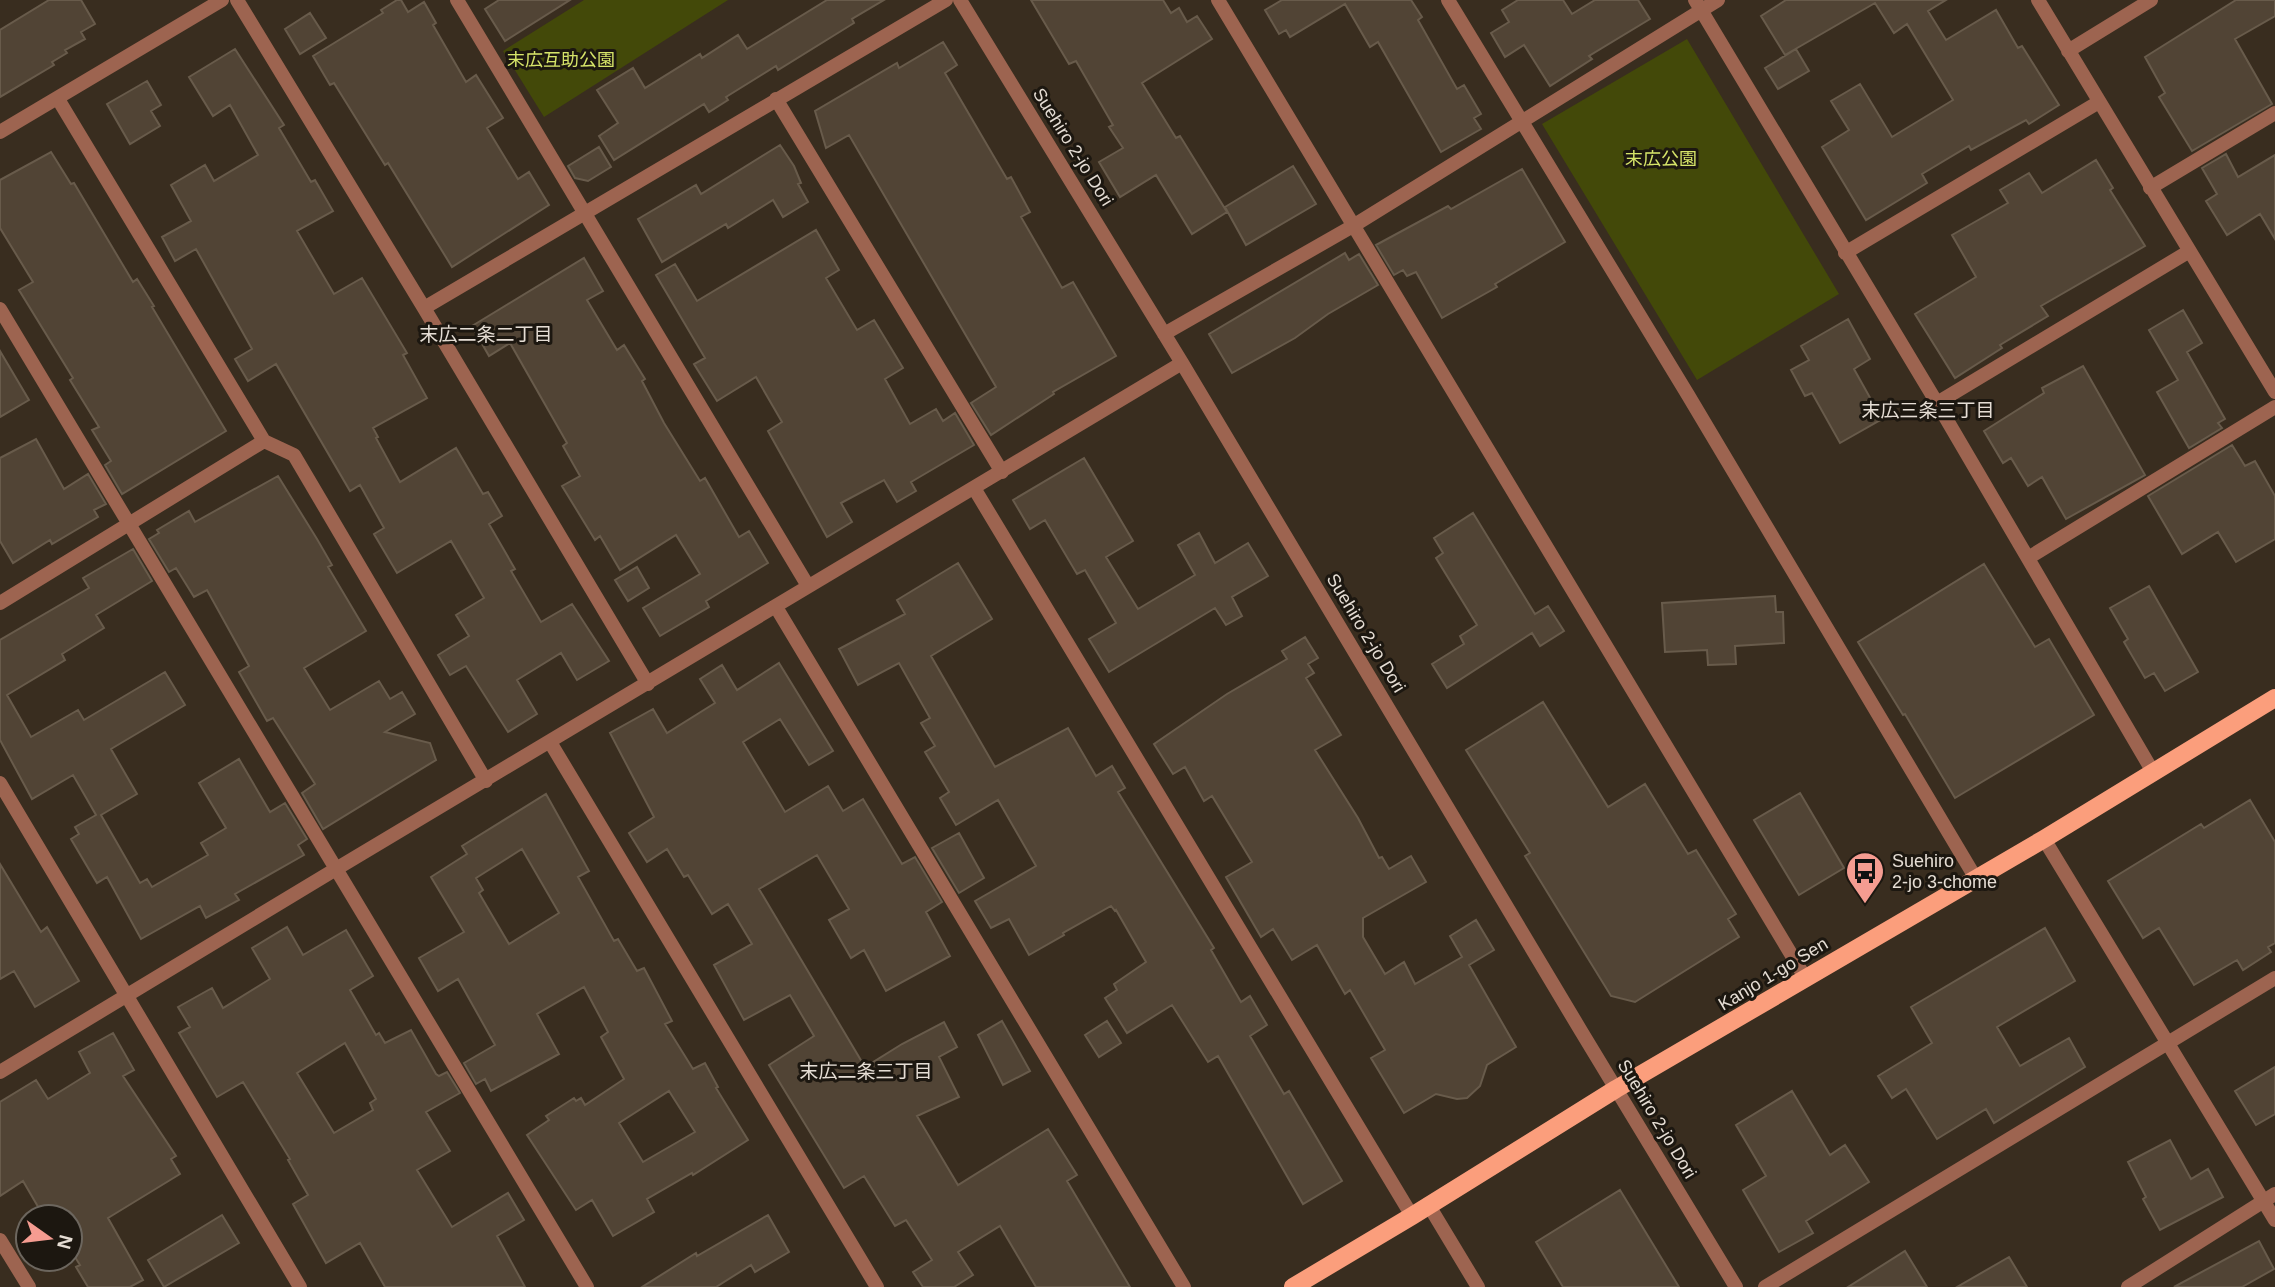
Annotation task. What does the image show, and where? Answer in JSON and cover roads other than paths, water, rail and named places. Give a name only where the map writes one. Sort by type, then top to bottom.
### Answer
[{"type":"main road","name":"Kanjo 1-go Sen","points":[[1293,1287],[1615,1089],[2044,839],[2275,698]]},
{"type":"street","points":[[0,132],[222,0]]},
{"type":"street","points":[[237,0],[648,684]]},
{"type":"street","points":[[457,0],[808,586]]},
{"type":"street","points":[[424,308],[946,0]]},
{"type":"street","name":"Suehiro 2-jo Dori","points":[[960,0],[1182,363],[1736,1287]]},
{"type":"street","points":[[1218,0],[1806,979]]},
{"type":"street","points":[[1448,0],[1975,877]]},
{"type":"street","points":[[1164,334],[1353,226],[1698,5],[1718,0]]},
{"type":"street","points":[[2038,0],[2275,392]]},
{"type":"street","points":[[2068,51],[2151,0]]},
{"type":"street","points":[[1698,5],[1937,403],[2153,772]]},
{"type":"street","points":[[58,99],[264,441],[294,455],[486,781]]},
{"type":"street","points":[[776,99],[1002,472]]},
{"type":"street","points":[[1845,253],[2099,103]]},
{"type":"street","points":[[2150,188],[2275,113]]},
{"type":"street","points":[[1937,403],[2188,252]]},
{"type":"street","points":[[0,309],[587,1287]]},
{"type":"street","points":[[0,1072],[1182,363]]},
{"type":"street","points":[[2028,558],[2275,407]]},
{"type":"street","points":[[0,603],[264,441]]},
{"type":"street","points":[[974,488],[1412,1216]]},
{"type":"street","points":[[776,607],[1184,1287]]},
{"type":"street","points":[[550,742],[877,1287]]},
{"type":"street","points":[[0,783],[300,1287]]},
{"type":"street","points":[[2044,839],[2167,1044],[2269,1197],[2275,1220]]},
{"type":"street","points":[[1765,1287],[2275,978]]},
{"type":"street","points":[[2128,1287],[2269,1197]]},
{"type":"street","points":[[1428,1205],[1478,1287]]},
{"type":"street","points":[[0,1240],[29,1287]]},
{"type":"place","name":"Suehiro 2-jo 3-chome","points":[[1865,905]]},
{"type":"district","name":"末広二条二丁目","points":[[486,334]]},
{"type":"district","name":"末広三条三丁目","points":[[1928,410]]},
{"type":"district","name":"末広二条三丁目","points":[[866,1071]]},
{"type":"park label","name":"末広互助公園","points":[[561,60]]},
{"type":"park label","name":"末広公園","points":[[1661,159]]}]
